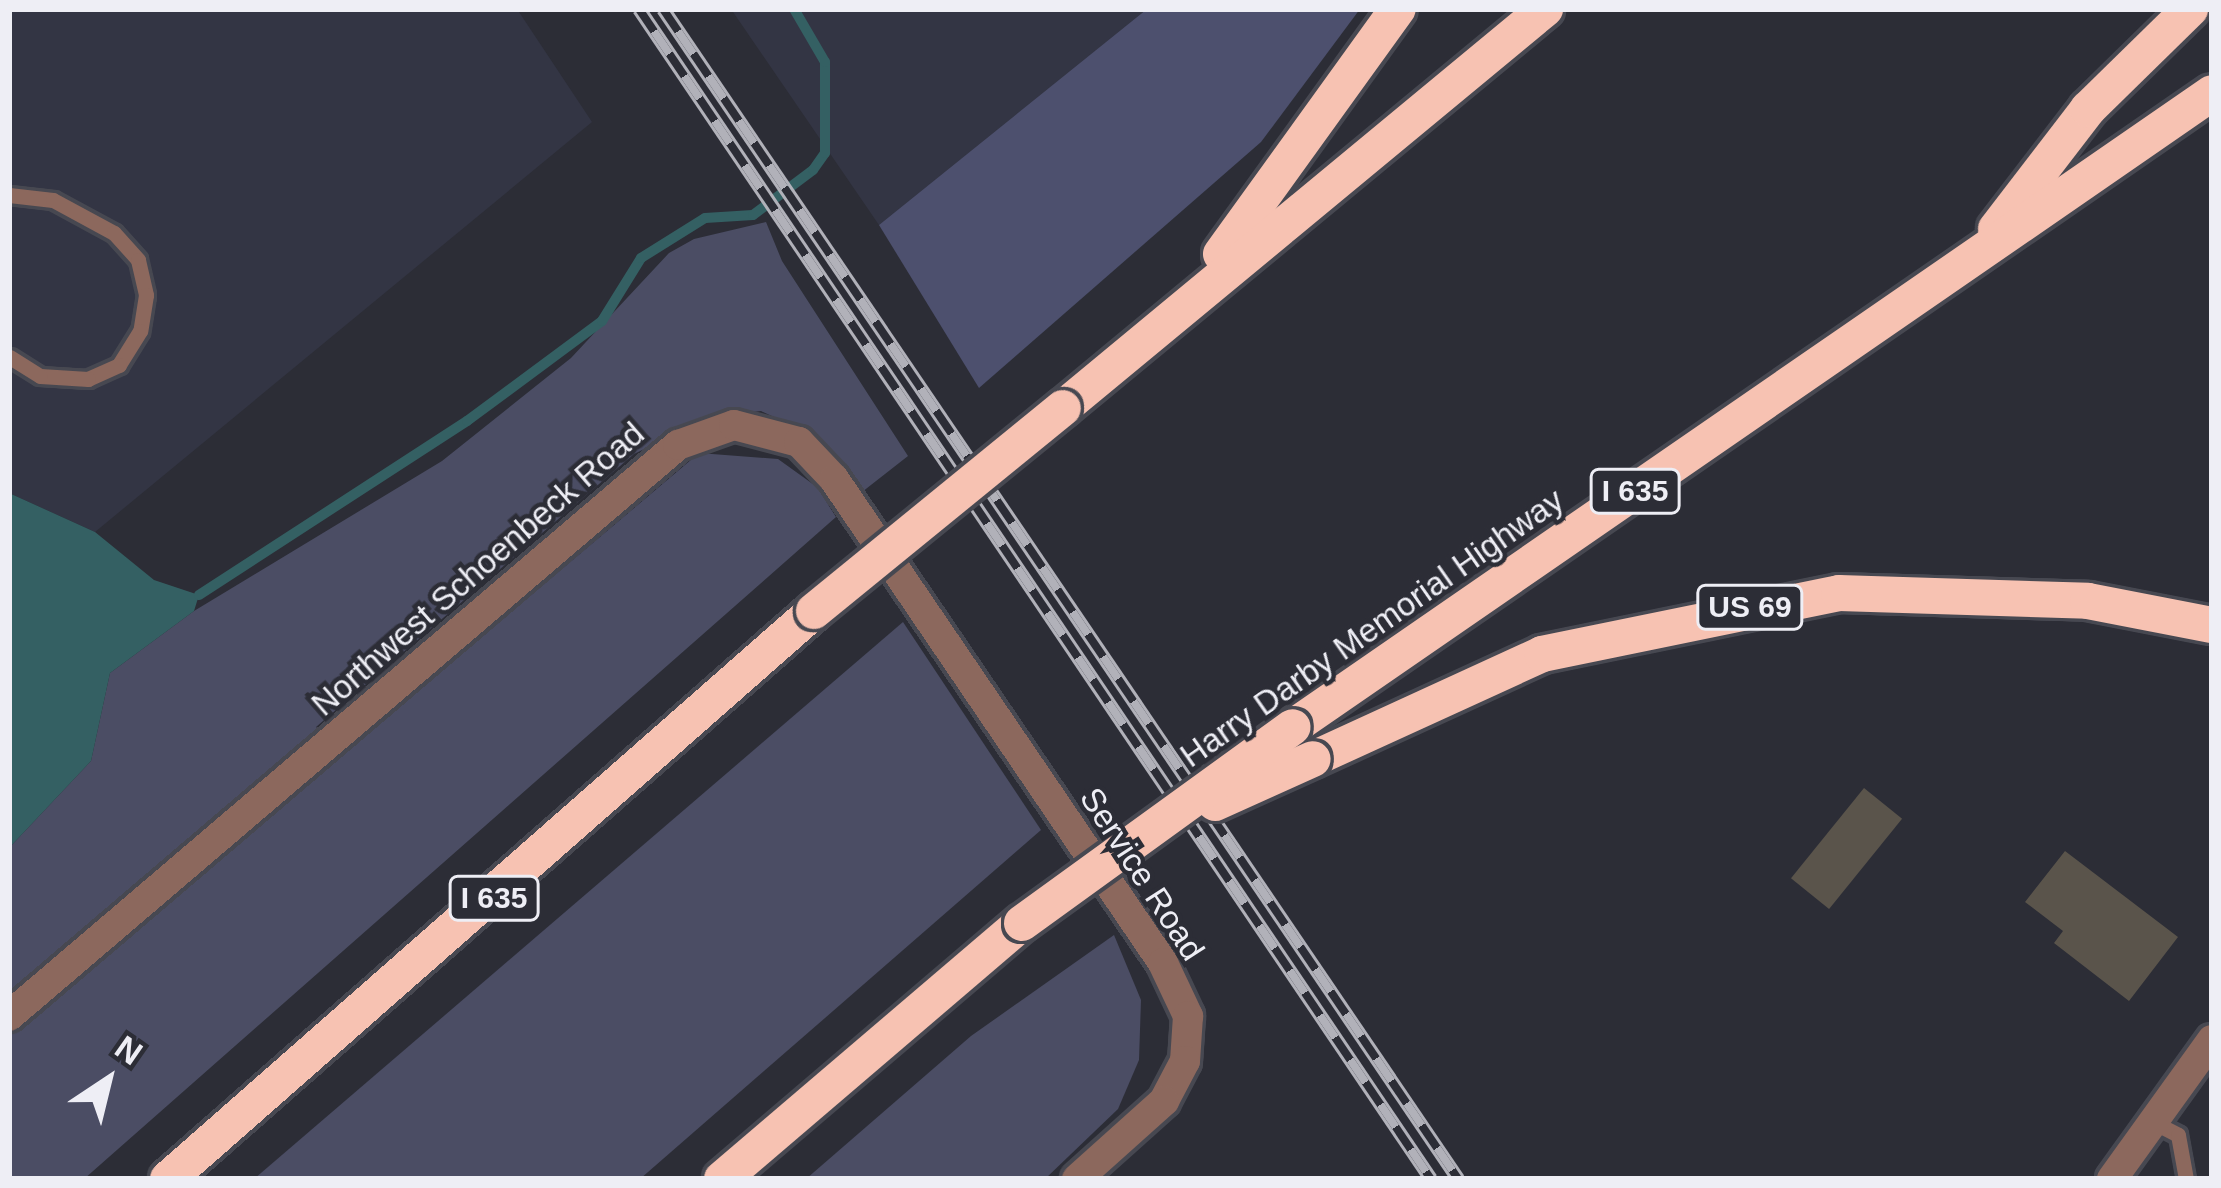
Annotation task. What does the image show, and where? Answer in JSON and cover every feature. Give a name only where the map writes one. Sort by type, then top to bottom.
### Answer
[{"type":"highway","points":[[1190,296],[1398,9]]},
{"type":"highway","name":"I 635","points":[[168,1179],[814,611],[1063,408],[1190,296],[1545,9]]},
{"type":"highway","points":[[1976,256],[2088,109],[2190,9]]},
{"type":"highway","name":"Harry Darby Memorial Highway","points":[[722,1179],[1022,923],[1293,727],[2212,94]]},
{"type":"highway","name":"US 69","points":[[1151,832],[1542,654],[1839,593],[2088,601],[2212,625]]},
{"type":"street","name":"Northwest Schoenbeck Road","points":[[9,1016],[678,445],[734,425],[799,442],[834,479],[1006,734]]},
{"type":"street","name":"Service Road","points":[[1006,734],[1163,963],[1188,1016],[1178,1081],[1143,1121],[1077,1179]]},
{"type":"street","points":[[2112,1179],[2212,1040]]},
{"type":"lane","points":[[9,195],[53,200],[114,232],[137,260],[146,295],[140,331],[119,364],[88,379],[40,376],[9,357]]},
{"type":"lane","points":[[2153,1122],[2178,1136],[2186,1179]]},
{"type":"shaded area","points":[[9,9],[517,9],[592,122],[95,532],[9,493]]},
{"type":"shaded area","points":[[731,9],[1147,9],[879,225]]},
{"type":"shaded area","points":[[1147,9],[1360,9],[1261,142],[979,388],[879,225]]},
{"type":"shaded area","points":[[766,222],[782,261],[908,456],[862,492],[815,436],[761,411],[710,417],[634,454],[316,727],[345,753],[699,453],[778,459],[817,487],[836,517],[84,1179],[9,1179],[9,848],[91,761],[110,673],[194,611],[442,461],[571,358],[669,253],[694,239]]},
{"type":"shaded area","points":[[9,493],[95,532],[154,580],[199,595],[194,611],[110,673],[91,761],[9,848]]},
{"type":"shaded area","points":[[903,622],[1041,830],[640,1179],[254,1179]]},
{"type":"shaded area","points":[[1114,935],[1141,1000],[1139,1060],[1118,1109],[1045,1179],[806,1179],[971,1036]]},
{"type":"building","points":[[1864,788],[1902,819],[1829,909],[1791,878]]},
{"type":"building","points":[[2065,851],[2178,937],[2129,1001],[2054,943],[2063,931],[2025,902]]},
{"type":"waterway","points":[[199,595],[467,421],[602,321],[641,258],[705,218],[753,215],[813,170],[825,153],[825,62],[794,9]]},
{"type":"railway","points":[[639,9],[1431,1179]]},
{"type":"railway","points":[[663,9],[1458,1179]]}]
